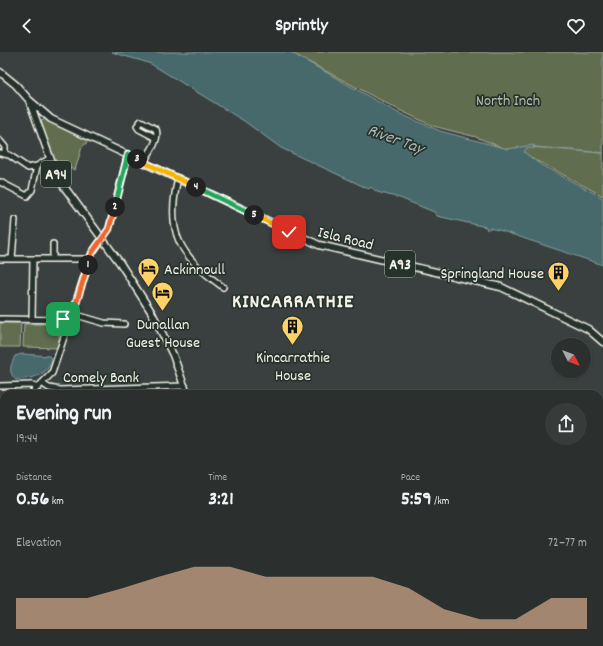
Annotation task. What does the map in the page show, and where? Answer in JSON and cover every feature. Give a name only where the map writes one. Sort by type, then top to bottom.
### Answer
[{"type":"main road","name":"A93","points":[[0,72],[16,85],[29,100]]},
{"type":"main road","name":"Isla Road","points":[[29,100],[51,119],[319,245],[501,287],[588,329],[603,342]]},
{"type":"main road","name":"A94","points":[[29,100],[49,159],[57,177],[102,238],[141,296],[161,330],[173,355],[186,390]]},
{"type":"street","points":[[144,162],[156,138]]},
{"type":"street","points":[[0,141],[5,147],[3,153],[28,168],[37,166],[49,159]]},
{"type":"street","points":[[35,390],[52,373],[73,314],[92,253],[109,229],[128,154]]},
{"type":"street","points":[[0,182],[27,196],[32,190],[37,166]]},
{"type":"street","points":[[178,178],[172,212],[176,235],[181,248],[203,272],[223,287]]},
{"type":"street","points":[[12,259],[15,220]]},
{"type":"street","points":[[53,244],[53,259]]},
{"type":"street","points":[[32,319],[33,258]]},
{"type":"street","points":[[0,259],[90,259]]},
{"type":"street","points":[[73,314],[104,322],[124,324]]},
{"type":"street","points":[[0,319],[71,320]]},
{"type":"street","name":"Comely Bank","points":[[0,386],[41,385],[60,390],[185,386]]},
{"type":"green space","name":"North Inch","points":[[290,52],[603,52],[603,196],[541,163],[476,137],[433,126],[397,109]]},
{"type":"green space","points":[[46,118],[91,139],[82,147],[75,170],[55,164],[40,122]]},
{"type":"green space","points":[[0,323],[21,323],[20,347],[0,347]]},
{"type":"green space","points":[[24,324],[59,324],[59,348],[23,347]]},
{"type":"water","name":"River Tay","points":[[112,52],[290,52],[398,113],[440,131],[508,149],[534,145],[535,148],[527,148],[524,152],[541,165],[603,198],[603,265],[499,230],[489,228],[487,230],[486,227],[437,216],[434,212],[400,198],[377,192],[371,187],[369,189],[281,148],[244,121],[151,64]]},
{"type":"water","points":[[22,354],[49,356],[52,359],[47,370],[38,376],[16,380],[11,372],[11,366],[15,356]]},
{"type":"waterway","points":[[533,147],[603,153]]},
{"type":"place","name":"Ackinnoull","points":[[148,288]]},
{"type":"place","name":"Springland House","points":[[559,292]]},
{"type":"place","name":"Dunallan Guest House","points":[[163,312]]},
{"type":"place","name":"Kincarrathie House","points":[[293,346]]},
{"type":"district","name":"KINCARRATHIE","points":[[293,300]]},
{"type":"route","points":[[63,319],[71,320],[92,253],[109,229],[128,154],[289,232]]}]
